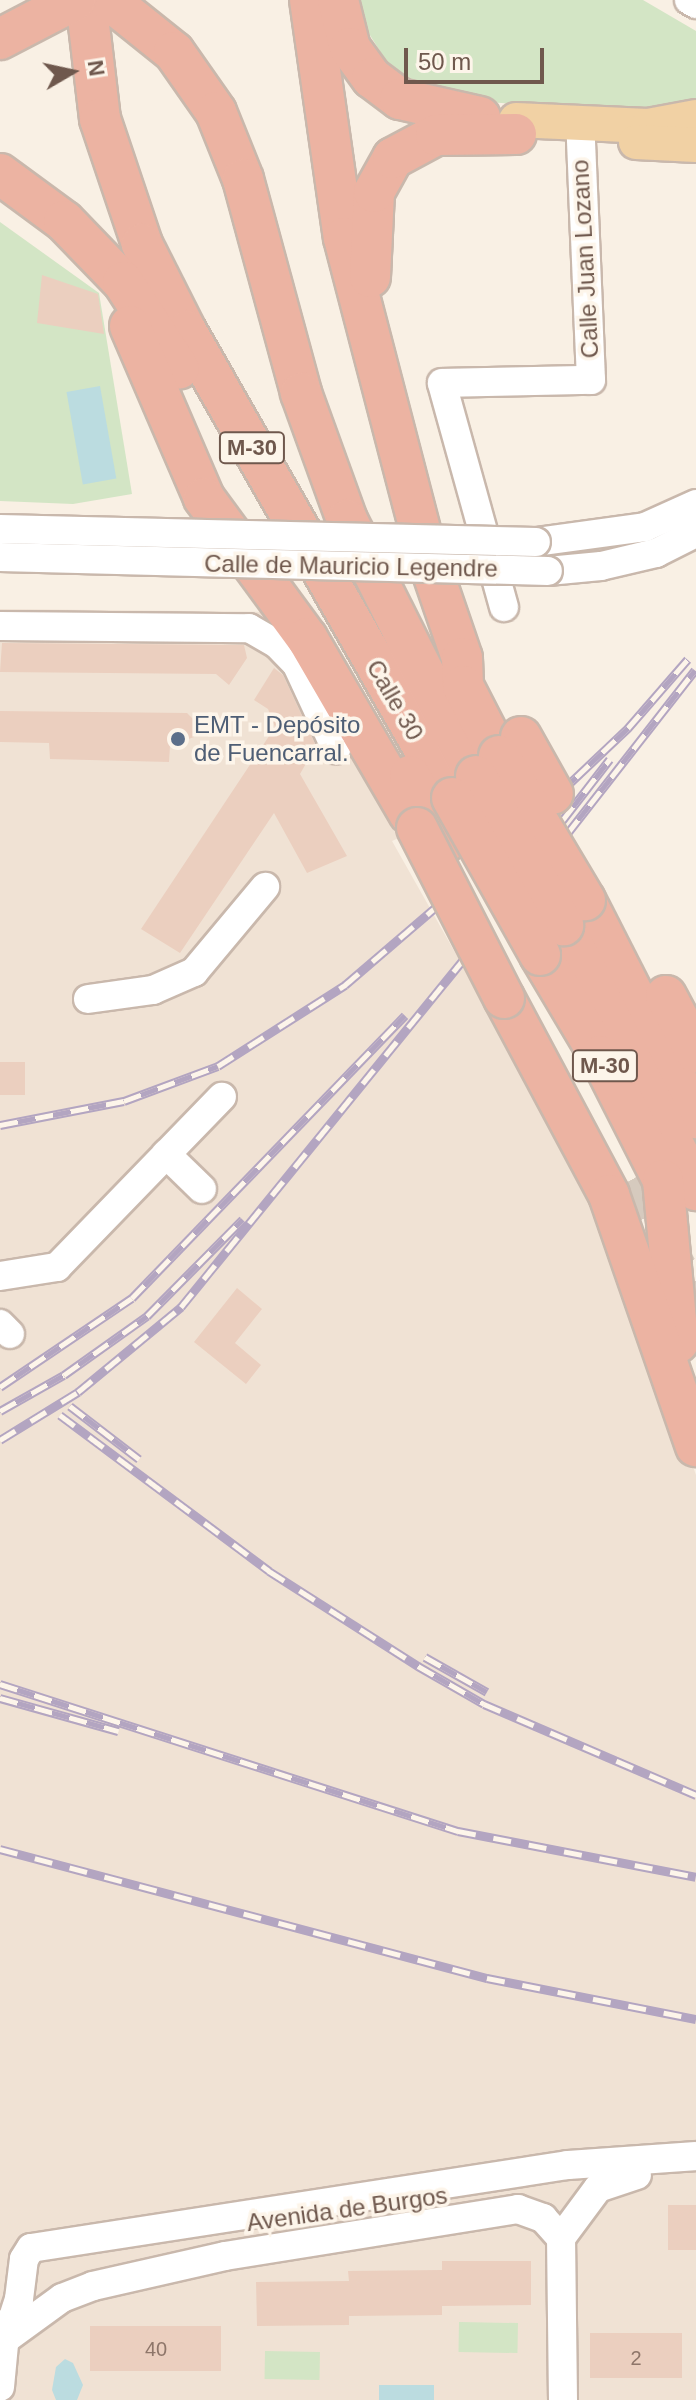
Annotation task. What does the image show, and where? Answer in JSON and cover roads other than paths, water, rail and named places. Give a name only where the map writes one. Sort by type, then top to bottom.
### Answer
[{"type":"highway","points":[[0,39],[75,0]]},
{"type":"highway","name":"Calle 30","points":[[86,0],[93,80],[115,172],[148,256],[462,793],[504,886],[555,935],[696,1118]]},
{"type":"highway","points":[[109,0],[174,52],[216,112],[243,179],[324,459],[347,520],[419,665],[462,793],[555,935],[663,1184],[696,1240]]},
{"type":"highway","points":[[310,0],[344,238],[422,539],[462,658],[487,681],[462,793]]},
{"type":"highway","points":[[338,0],[350,48],[372,78],[400,99],[435,111],[516,127]]},
{"type":"highway","points":[[369,325],[370,212],[387,166],[407,148],[436,135],[516,127]]},
{"type":"highway","points":[[0,174],[64,221],[123,282],[696,1146]]},
{"type":"highway","points":[[0,182],[98,273],[129,324],[204,498],[331,676],[462,793],[555,935],[663,1184],[675,1323],[696,1399]]},
{"type":"highway","points":[[555,935],[696,1052]]},
{"type":"highway","points":[[555,935],[609,1195],[696,1446]]},
{"type":"main road","points":[[516,127],[648,126],[696,117]]},
{"type":"main road","points":[[516,127],[581,138],[696,145]]},
{"type":"street","points":[[689,0],[696,4]]},
{"type":"street","name":"Calle Juan Lozano","points":[[504,607],[442,383],[591,380],[581,138]]},
{"type":"street","name":"Calle de Mauricio Legendre","points":[[0,529],[536,542],[645,527],[696,504]]},
{"type":"street","name":"Calle de Mauricio Legendre","points":[[0,557],[548,571],[601,566],[656,553],[696,533]]},
{"type":"street","points":[[0,626],[249,628],[277,644],[297,665],[336,749]]},
{"type":"street","points":[[88,999],[153,990],[194,972],[265,887]]},
{"type":"street","points":[[0,1276],[57,1267],[222,1097]]},
{"type":"street","points":[[166,1154],[202,1189]]},
{"type":"street","points":[[3,2341],[19,2299],[12,2260],[31,2248],[568,2165],[696,2156]]},
{"type":"street","name":"Avenida de Burgos","points":[[12,2260],[529,2182],[602,2173],[696,2173]]},
{"type":"street","points":[[563,2400],[561,2238],[598,2188],[637,2175]]},
{"type":"street","name":"Avenida de Burgos","points":[[3,2341],[62,2298],[137,2273],[225,2256],[518,2209],[543,2218],[561,2238]]},
{"type":"street","points":[[0,2300],[3,2341],[0,2387]]},
{"type":"water","points":[[100,386],[116,479],[83,484],[67,392]]},
{"type":"water","points":[[65,2359],[73,2363],[83,2385],[77,2400],[56,2400],[52,2390],[56,2367]]},
{"type":"water","points":[[379,2385],[434,2385],[434,2400],[379,2400]]},
{"type":"tunnel","points":[[629,1181],[696,1303]]},
{"type":"railway","points":[[550,802],[628,728],[688,659]]},
{"type":"railway","points":[[567,834],[695,670]]},
{"type":"railway","points":[[562,821],[610,759]]},
{"type":"railway","points":[[0,1125],[124,1101],[218,1066],[345,985],[463,884]]},
{"type":"railway","points":[[0,1440],[78,1392],[181,1307],[487,931]]},
{"type":"railway","points":[[0,1387],[132,1298],[405,1015]]},
{"type":"railway","points":[[0,1411],[64,1375],[147,1316],[243,1219]]},
{"type":"railway","points":[[70,1406],[139,1459]]},
{"type":"railway","points":[[60,1415],[269,1571],[418,1666],[484,1704],[696,1795]]},
{"type":"railway","points":[[425,1657],[487,1692]]},
{"type":"railway","points":[[0,1684],[458,1831],[696,1877]]},
{"type":"railway","points":[[0,1698],[118,1731]]},
{"type":"railway","points":[[0,1849],[487,1978],[696,2019]]},
{"type":"place","name":"EMT - Depósito de Fuencarral.","points":[[178,739]]}]
